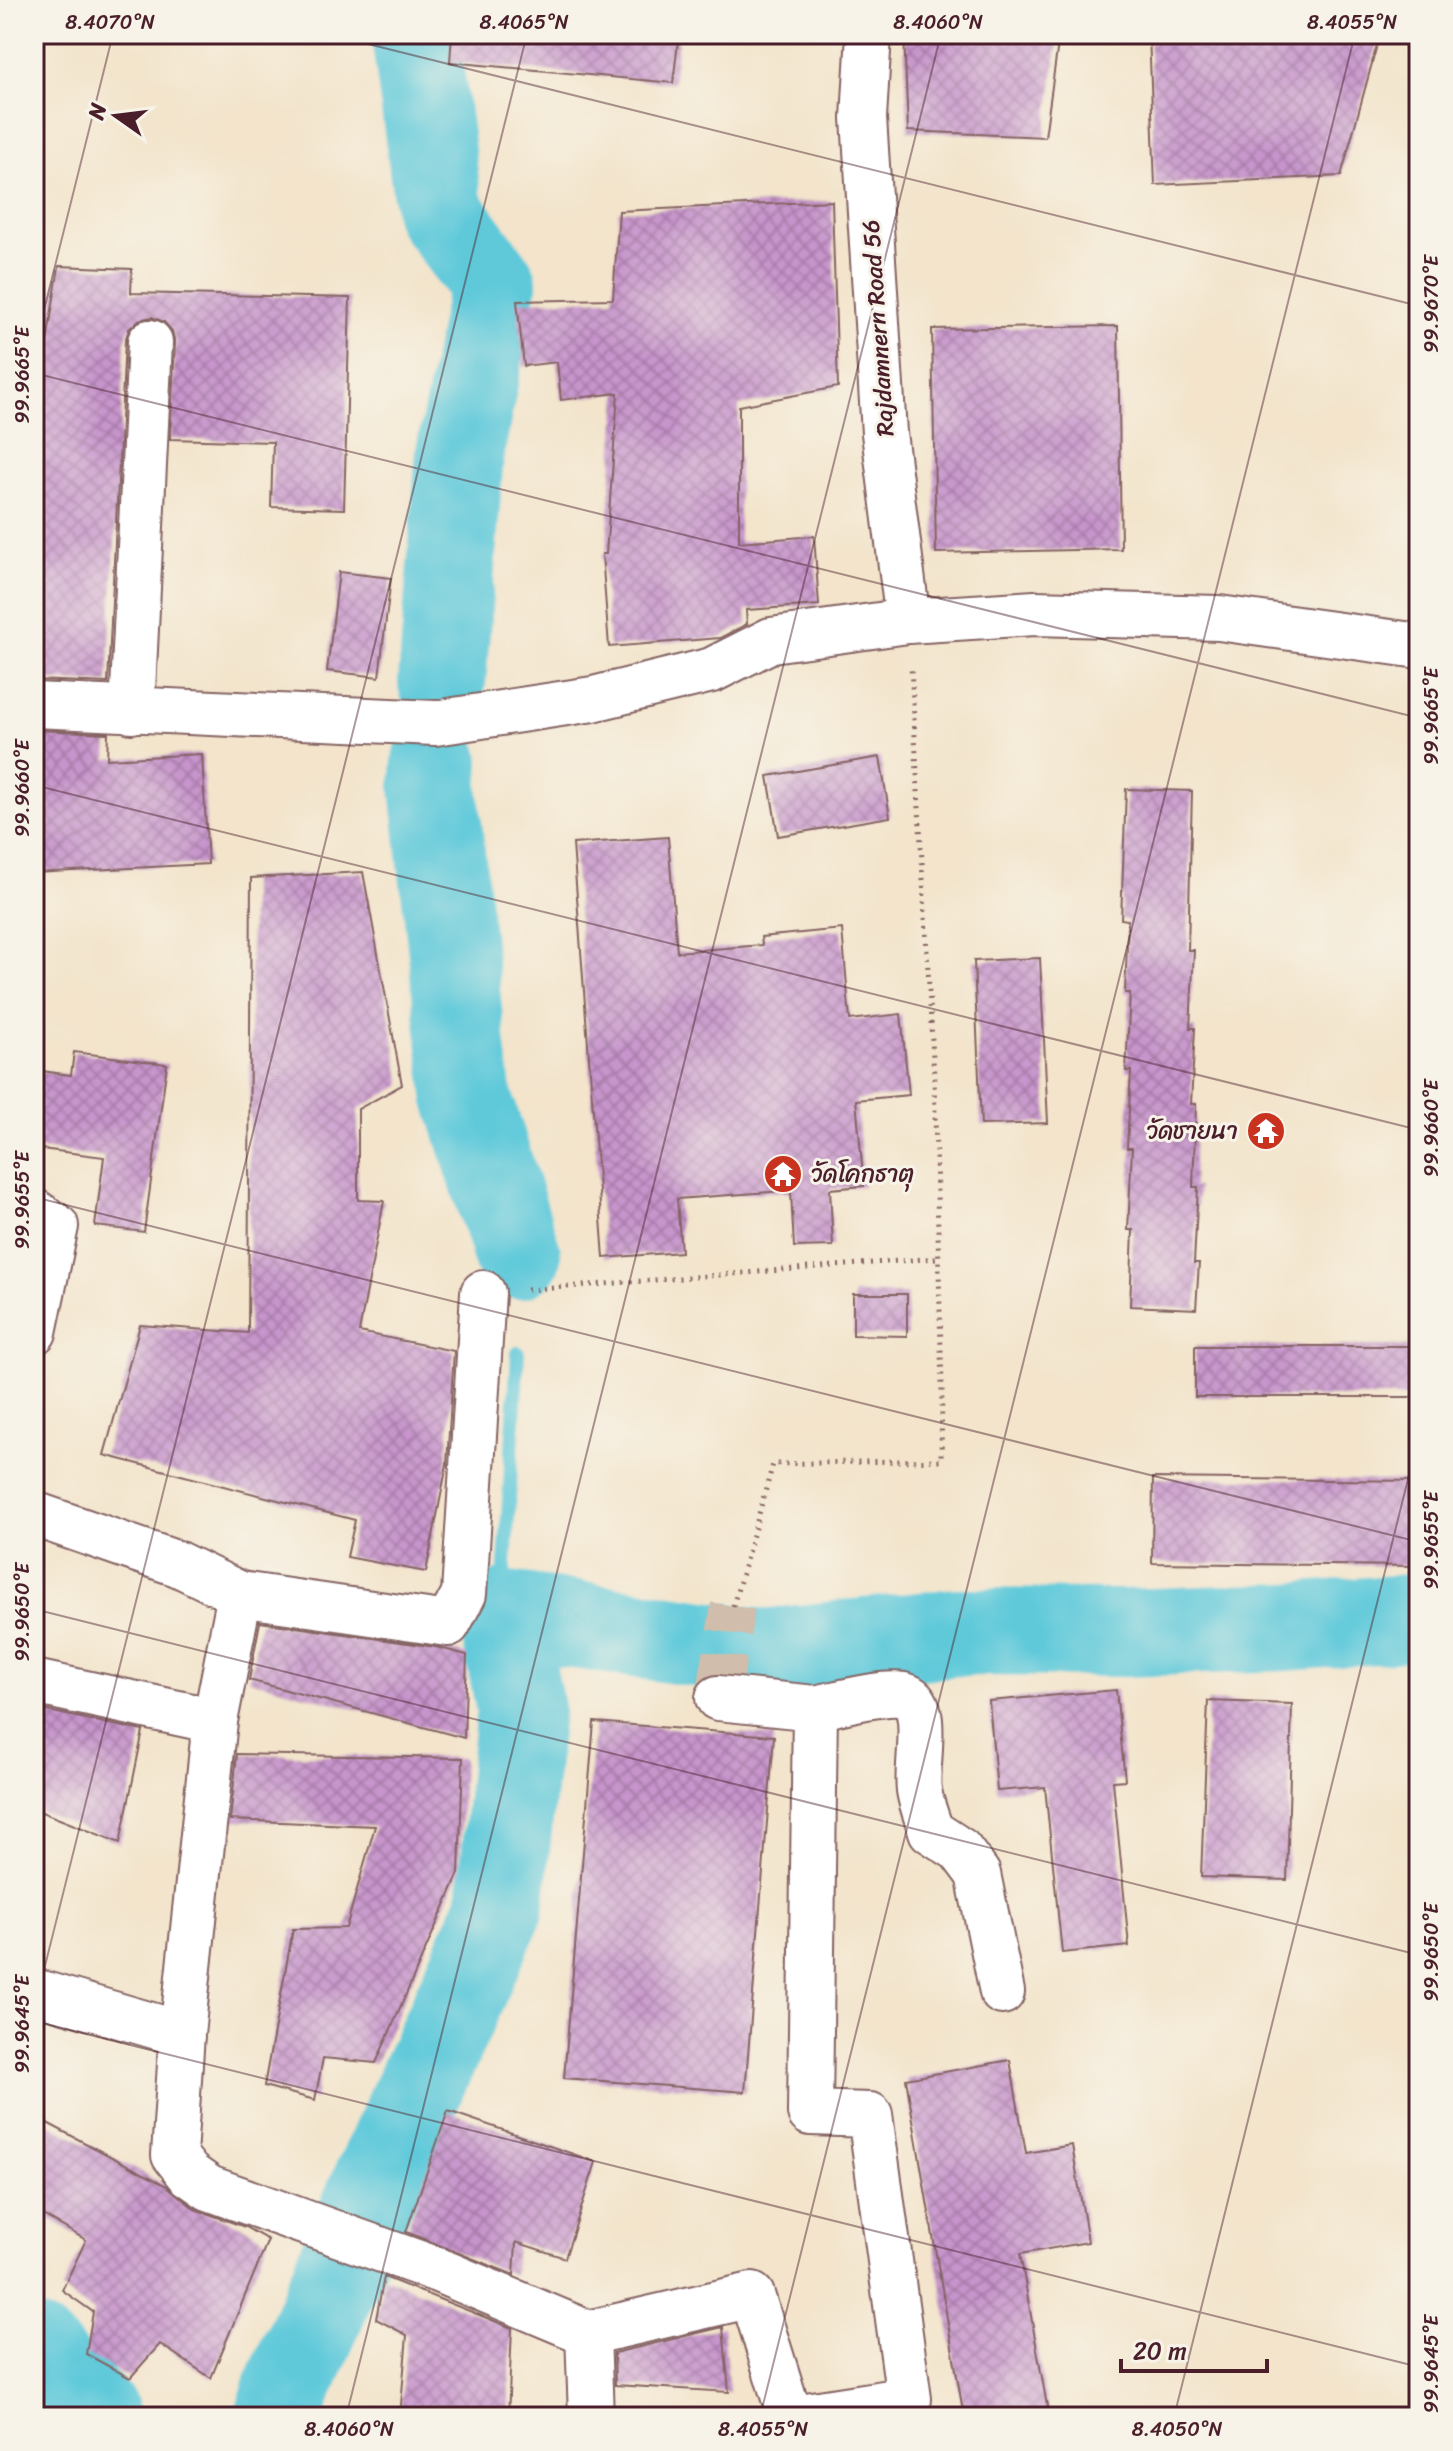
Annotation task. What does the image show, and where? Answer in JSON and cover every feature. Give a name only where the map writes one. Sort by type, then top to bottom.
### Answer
[{"type":"street","name":"Rajdamnern Road 56","points":[[869,34],[864,118],[884,433],[908,621]]},
{"type":"street","points":[[132,711],[150,342]]},
{"type":"street","points":[[34,705],[435,723],[593,699],[712,670],[771,640],[908,621],[1035,613],[1219,618],[1419,646]]},
{"type":"street","points":[[34,1211],[56,1226],[34,1332]]},
{"type":"street","points":[[34,1514],[178,1564],[240,1594],[448,1624],[464,1594],[483,1293]]},
{"type":"street","points":[[240,1594],[215,1721],[182,2034],[174,2155],[189,2174],[209,2188],[438,2270],[588,2333],[752,2295],[792,2417],[912,2408],[870,2115],[810,2113],[815,1708]]},
{"type":"street","points":[[34,1682],[215,1721]]},
{"type":"street","points":[[718,1698],[815,1708],[866,1697],[904,1694],[914,1700],[920,1714],[918,1789],[931,1831],[960,1850],[978,1874],[1002,1992]]},
{"type":"street","points":[[34,1991],[182,2034]]},
{"type":"street","points":[[588,2333],[591,2417]]},
{"type":"path","points":[[733,1606],[773,1464],[941,1460],[934,1076],[908,621]]},
{"type":"path","points":[[483,1293],[937,1258]]},
{"type":"building","points":[[452,34],[679,34],[673,83],[450,62]]},
{"type":"building","points":[[904,34],[957,34],[1058,43],[1045,137],[908,131]]},
{"type":"building","points":[[1149,34],[1380,34],[1341,176],[1155,185]]},
{"type":"building","points":[[832,201],[838,387],[739,406],[739,542],[814,536],[819,605],[746,610],[747,624],[720,638],[609,647],[602,554],[606,554],[618,393],[561,400],[557,362],[524,366],[517,301],[613,299],[619,211]]},
{"type":"building","points":[[59,266],[132,269],[131,293],[350,298],[344,509],[271,507],[273,442],[170,439],[175,343],[172,331],[164,322],[152,317],[139,320],[129,329],[125,341],[108,683],[34,680],[34,342],[47,342]]},
{"type":"building","points":[[1118,326],[1121,549],[936,553],[932,329]]},
{"type":"building","points":[[339,572],[391,578],[379,677],[327,671]]},
{"type":"building","points":[[34,730],[108,733],[107,759],[202,754],[208,864],[34,873]]},
{"type":"building","points":[[880,757],[890,817],[778,836],[768,776]]},
{"type":"building","points":[[1126,789],[1192,791],[1188,950],[1194,950],[1190,1028],[1195,1028],[1191,1104],[1196,1104],[1193,1187],[1198,1187],[1194,1263],[1199,1263],[1196,1309],[1130,1306],[1133,1230],[1128,1230],[1132,1148],[1127,1148],[1131,1071],[1126,1071],[1130,993],[1125,993],[1128,920],[1121,919]]},
{"type":"building","points":[[668,837],[677,952],[762,945],[761,937],[842,929],[850,1020],[901,1014],[909,1095],[856,1100],[864,1186],[830,1189],[833,1246],[794,1247],[791,1192],[784,1191],[677,1199],[681,1252],[604,1258],[573,844]]},
{"type":"building","points":[[363,872],[402,1085],[358,1109],[358,1200],[384,1201],[359,1332],[454,1351],[447,1464],[426,1572],[347,1557],[355,1520],[104,1455],[140,1325],[248,1333],[251,878]]},
{"type":"building","points":[[1040,958],[1048,1123],[981,1125],[974,961]]},
{"type":"building","points":[[74,1052],[167,1064],[144,1232],[95,1226],[104,1157],[34,1148],[34,1070],[71,1075]]},
{"type":"building","points":[[853,1294],[907,1294],[907,1336],[853,1335]]},
{"type":"building","points":[[1195,1346],[1419,1346],[1419,1397],[1195,1397]]},
{"type":"building","points":[[1153,1478],[1419,1481],[1419,1566],[1152,1563]]},
{"type":"building","points":[[260,1622],[436,1647],[467,1655],[464,1738],[249,1680]]},
{"type":"building","points":[[1116,1690],[1125,1780],[1113,1781],[1129,1946],[1062,1953],[1045,1787],[997,1791],[989,1701]]},
{"type":"building","points":[[1208,1701],[1292,1704],[1287,1880],[1201,1877]]},
{"type":"building","points":[[34,1708],[143,1731],[120,1843],[34,1809]]},
{"type":"building","points":[[594,1722],[774,1736],[745,2092],[564,2078]]},
{"type":"building","points":[[237,1754],[463,1758],[459,1873],[376,2063],[323,2058],[315,2100],[264,2086],[293,1929],[346,1928],[375,1826],[230,1820]]},
{"type":"building","points":[[1010,2060],[1026,2153],[1072,2145],[1088,2242],[1020,2254],[1049,2417],[964,2417],[906,2079]]},
{"type":"building","points":[[448,2111],[596,2162],[565,2258],[516,2242],[514,2275],[406,2232]]},
{"type":"building","points":[[34,2116],[167,2186],[195,2209],[245,2227],[268,2240],[211,2378],[160,2344],[130,2378],[86,2354],[93,2312],[62,2290],[86,2240],[34,2210]]},
{"type":"building","points":[[384,2277],[512,2328],[508,2417],[400,2417],[407,2335],[376,2319]]},
{"type":"building","points":[[723,2327],[729,2392],[615,2385],[614,2353]]},
{"type":"waterway","points":[[415,34],[439,211],[493,284],[460,453],[442,682]]},
{"type":"waterway","points":[[436,762],[434,787],[467,1093],[517,1255]]},
{"type":"waterway","points":[[502,1614],[518,1353]]},
{"type":"waterway","points":[[279,2417],[370,2196],[500,1908],[520,1709],[502,1614],[763,1653],[957,1632],[1125,1633],[1288,1627],[1419,1617]]},
{"type":"waterway","points":[[34,2351],[97,2417]]},
{"type":"tunnel","points":[[718,1698],[733,1606]]},
{"type":"place","name":"วัดชายนา","points":[[1266,1131]]},
{"type":"place","name":"วัดโคกธาตุ","points":[[783,1174]]}]
